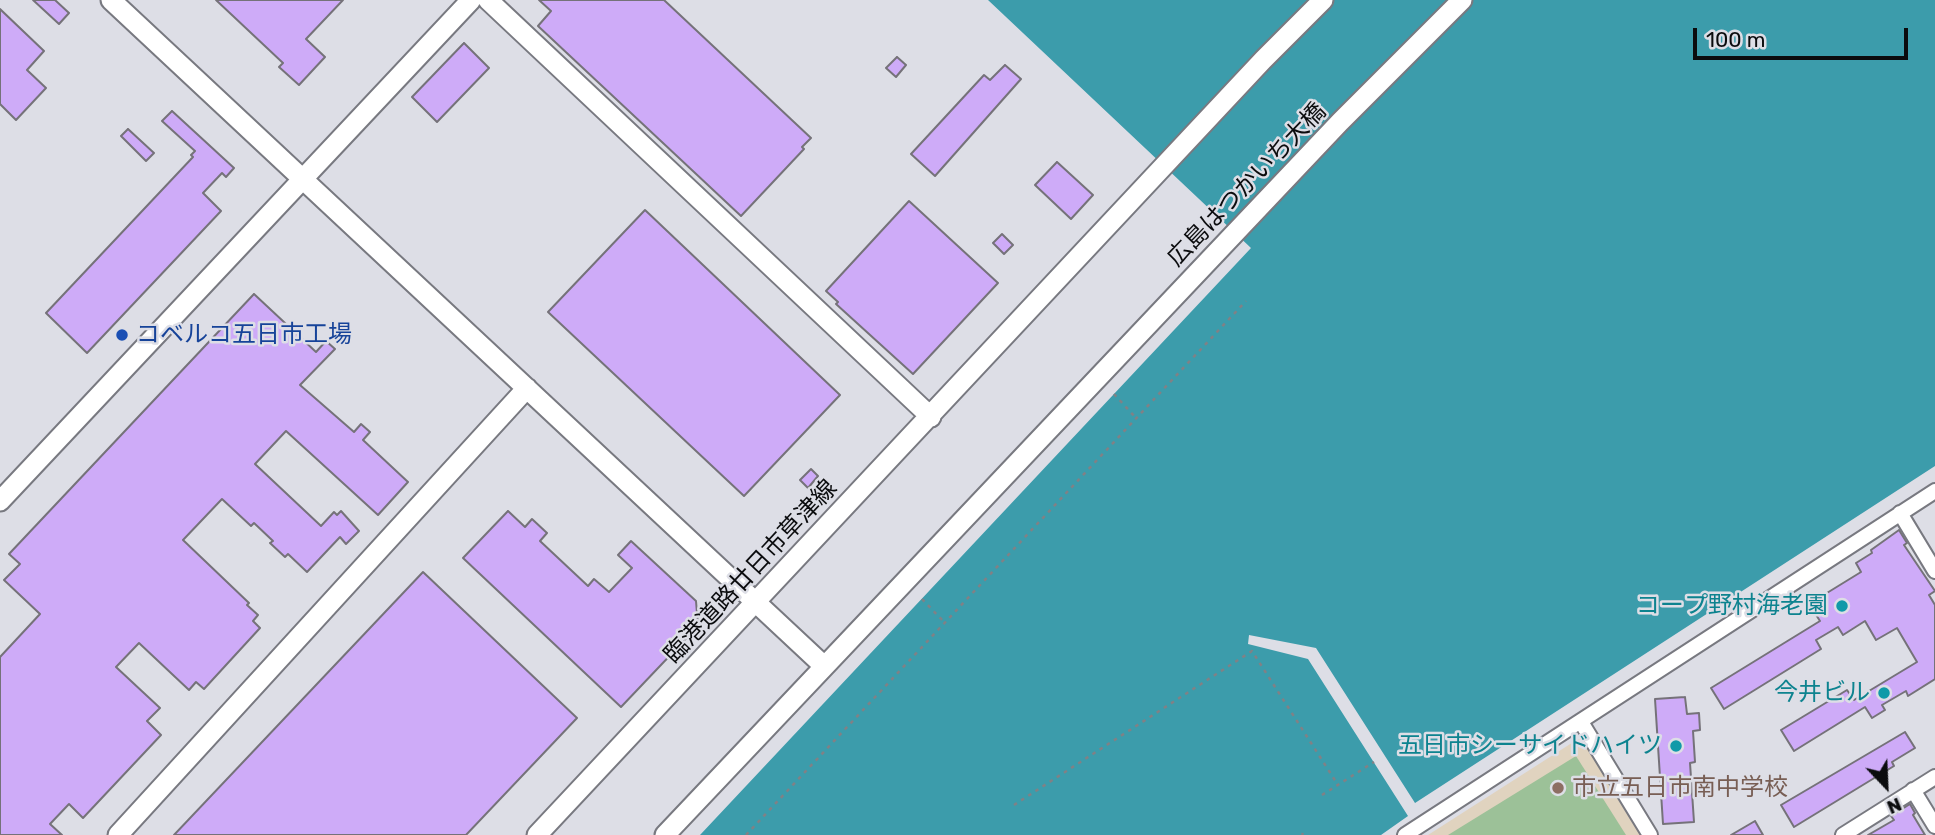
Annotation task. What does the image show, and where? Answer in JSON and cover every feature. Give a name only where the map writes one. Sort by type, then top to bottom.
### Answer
[{"type":"street","points":[[111,0],[824,666],[665,835]]},
{"type":"street","points":[[0,501],[471,0]]},
{"type":"street","points":[[488,0],[931,417]]},
{"type":"street","name":"臨港道路廿日市草津線","points":[[537,835],[1263,60],[1323,0]]},
{"type":"street","name":"広島はつかいち大橋","points":[[824,666],[1340,122],[1462,0]]},
{"type":"street","points":[[118,835],[527,388]]},
{"type":"street","points":[[1405,835],[1935,491]]},
{"type":"street","points":[[1900,513],[1935,571]]},
{"type":"street","points":[[1581,722],[1650,835]]},
{"type":"street","points":[[1851,833],[1935,777]]},
{"type":"street","points":[[1913,790],[1935,826]]},
{"type":"path","points":[[746,835],[1246,301]]},
{"type":"path","points":[[1114,394],[1136,418]]},
{"type":"path","points":[[922,599],[945,623]]},
{"type":"path","points":[[1014,804],[1252,651],[1338,785]]},
{"type":"path","points":[[1322,795],[1374,762]]},
{"type":"shaded area","name":"市立五日市南中学校","points":[[1578,739],[1585,740],[1643,835],[1428,835]]},
{"type":"green space","name":"市立五日市南中学校","points":[[1576,756],[1626,835],[1448,835]]},
{"type":"water","points":[[988,0],[1935,0],[1935,466],[1415,803],[1316,648],[1249,635],[1248,644],[1308,659],[1408,816],[1381,835],[700,835],[1251,248]]},
{"type":"building","points":[[33,0],[55,0],[69,13],[59,24]]},
{"type":"building","points":[[216,0],[343,0],[306,39],[325,57],[299,85],[279,67],[283,63]]},
{"type":"building","points":[[539,0],[664,0],[811,138],[802,147],[804,149],[741,216],[538,26],[551,11]]},
{"type":"building","points":[[0,9],[44,51],[27,70],[46,88],[16,120],[0,104]]},
{"type":"building","points":[[464,43],[489,68],[437,122],[412,97]]},
{"type":"building","points":[[897,57],[906,65],[896,77],[886,68]]},
{"type":"building","points":[[1005,65],[1021,79],[935,176],[911,154],[984,75],[990,80]]},
{"type":"building","points":[[172,111],[234,168],[226,177],[222,173],[203,193],[221,211],[87,353],[46,313],[193,157],[191,155],[195,151],[162,121]]},
{"type":"building","points":[[128,129],[154,153],[146,161],[121,136]]},
{"type":"building","points":[[1057,162],[1093,195],[1071,219],[1035,185]]},
{"type":"building","points":[[909,201],[998,283],[913,374],[836,304],[838,302],[826,291]]},
{"type":"building","points":[[645,210],[840,395],[744,496],[548,312]]},
{"type":"building","points":[[1002,234],[1013,245],[1004,254],[993,243]]},
{"type":"building","points":[[254,294],[316,352],[326,341],[335,349],[300,385],[354,432],[361,424],[370,432],[363,440],[408,482],[378,515],[286,431],[255,464],[321,526],[334,512],[337,515],[341,511],[359,531],[346,544],[340,537],[307,572],[288,554],[285,557],[254,523],[251,526],[222,499],[183,540],[249,603],[247,605],[258,615],[253,621],[260,628],[204,689],[196,682],[189,690],[139,643],[116,667],[160,708],[147,721],[161,735],[83,818],[69,804],[50,824],[62,835],[0,835],[0,657],[40,614],[4,580],[20,564],[9,554]]},
{"type":"building","points":[[811,469],[818,476],[808,488],[800,480]]},
{"type":"building","points":[[508,511],[525,527],[532,519],[547,533],[540,541],[588,586],[594,579],[609,592],[632,568],[618,555],[631,541],[696,601],[698,626],[621,707],[463,558]]},
{"type":"building","points":[[1899,530],[1907,543],[1904,545],[1935,591],[1929,595],[1935,605],[1935,679],[1908,696],[1906,691],[1882,705],[1885,710],[1872,718],[1865,707],[1794,751],[1781,730],[1847,690],[1854,700],[1917,662],[1897,628],[1876,640],[1865,621],[1843,635],[1838,627],[1816,640],[1821,649],[1724,709],[1711,688],[1820,621],[1809,604],[1861,572],[1856,563]]},
{"type":"building","points":[[423,572],[577,718],[466,835],[174,835]]},
{"type":"building","name":"五日市シーサイドハイツ","points":[[1685,697],[1687,714],[1699,713],[1700,730],[1693,731],[1695,762],[1690,763],[1694,822],[1663,824],[1655,699]]},
{"type":"building","points":[[1905,732],[1915,748],[1892,762],[1894,766],[1794,827],[1781,805]]},
{"type":"building","points":[[1910,804],[1925,835],[1868,835],[1894,820],[1891,816]]},
{"type":"building","points":[[1755,821],[1763,835],[1731,835]]},
{"type":"place","name":"コベルコ五日市工場","points":[[122,335]]},
{"type":"place","name":"コープ野村海老園","points":[[1842,606]]},
{"type":"place","name":"今井ビル","points":[[1884,693]]},
{"type":"place","name":"五日市シーサイドハイツ","points":[[1676,746]]},
{"type":"place","name":"市立五日市南中学校","points":[[1558,788]]}]
